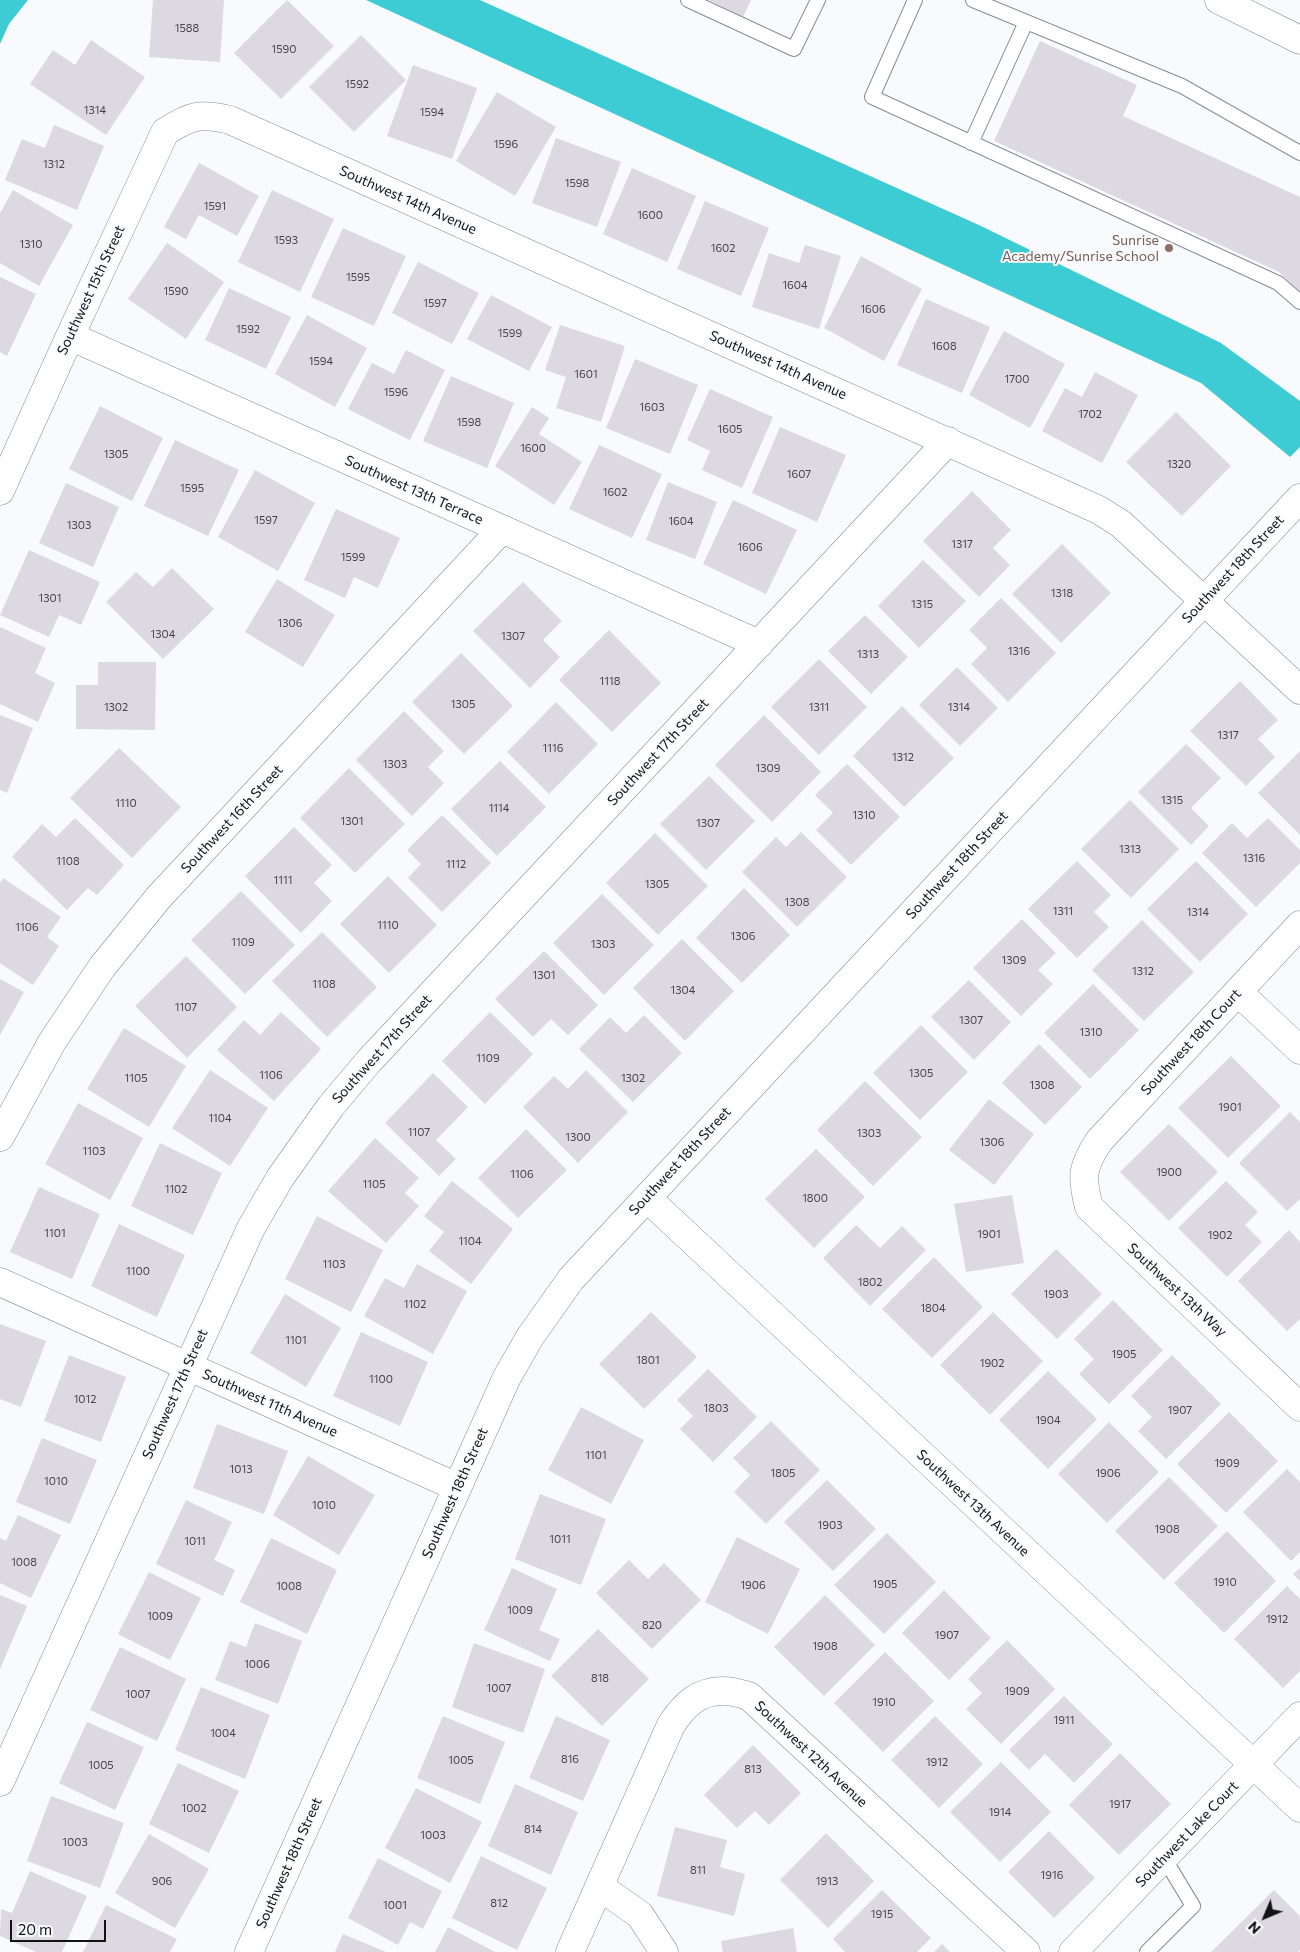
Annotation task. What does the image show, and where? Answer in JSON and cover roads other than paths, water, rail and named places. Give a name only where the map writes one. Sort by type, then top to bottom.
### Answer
[{"type":"street","points":[[1219,0],[1300,40]]},
{"type":"street","name":"Southwest 15th Street","points":[[0,491],[165,132],[184,119],[207,115]]},
{"type":"street","name":"Southwest 14th Avenue","points":[[207,115],[230,120],[1099,510],[1121,524],[1300,690]]},
{"type":"street","name":"Southwest 13th Terrace","points":[[70,336],[759,644]]},
{"type":"street","name":"Southwest 17th Street","points":[[0,1782],[187,1366],[251,1228],[280,1178],[331,1106],[376,1054],[948,441]]},
{"type":"street","name":"Southwest 18th Street","points":[[249,1952],[507,1377],[530,1337],[571,1279],[1300,498]]},
{"type":"street","name":"Southwest 16th Street","points":[[0,1137],[52,1042],[102,968],[159,897],[502,529]]},
{"type":"street","name":"Southwest 18th Court","points":[[1087,1160],[1099,1141],[1300,925]]},
{"type":"street","points":[[1238,992],[1300,1050]]},
{"type":"street","name":"Southwest 13th Way","points":[[1087,1160],[1083,1184],[1089,1206],[1300,1407]]},
{"type":"street","name":"Southwest 13th Avenue","points":[[647,1198],[1300,1808]]},
{"type":"street","name":"Southwest 11th Avenue","points":[[0,1282],[457,1487]]},
{"type":"street","name":"Southwest 12th Avenue","points":[[599,1886],[671,1725],[683,1707],[703,1694],[726,1691],[749,1696],[1026,1952]]},
{"type":"street","name":"Southwest Lake Court","points":[[1073,1952],[1300,1716]]},
{"type":"street","points":[[570,1952],[599,1886],[640,1915],[664,1952]]},
{"type":"lane","points":[[688,0],[794,49],[818,0]]},
{"type":"lane","points":[[914,0],[872,98],[1278,283],[1300,302]]},
{"type":"lane","points":[[973,0],[1182,86],[1300,153]]},
{"type":"lane","points":[[971,143],[1026,22]]},
{"type":"lane","points":[[1147,1952],[1193,1906],[1164,1858]]},
{"type":"water","points":[[0,0],[28,0],[9,24],[0,44]]},
{"type":"water","points":[[366,0],[480,0],[981,226],[1221,343],[1300,401],[1300,447],[1290,457],[1201,383]]},
{"type":"place","name":"Sunrise Academy/Sunrise School","points":[[1169,248]]}]
